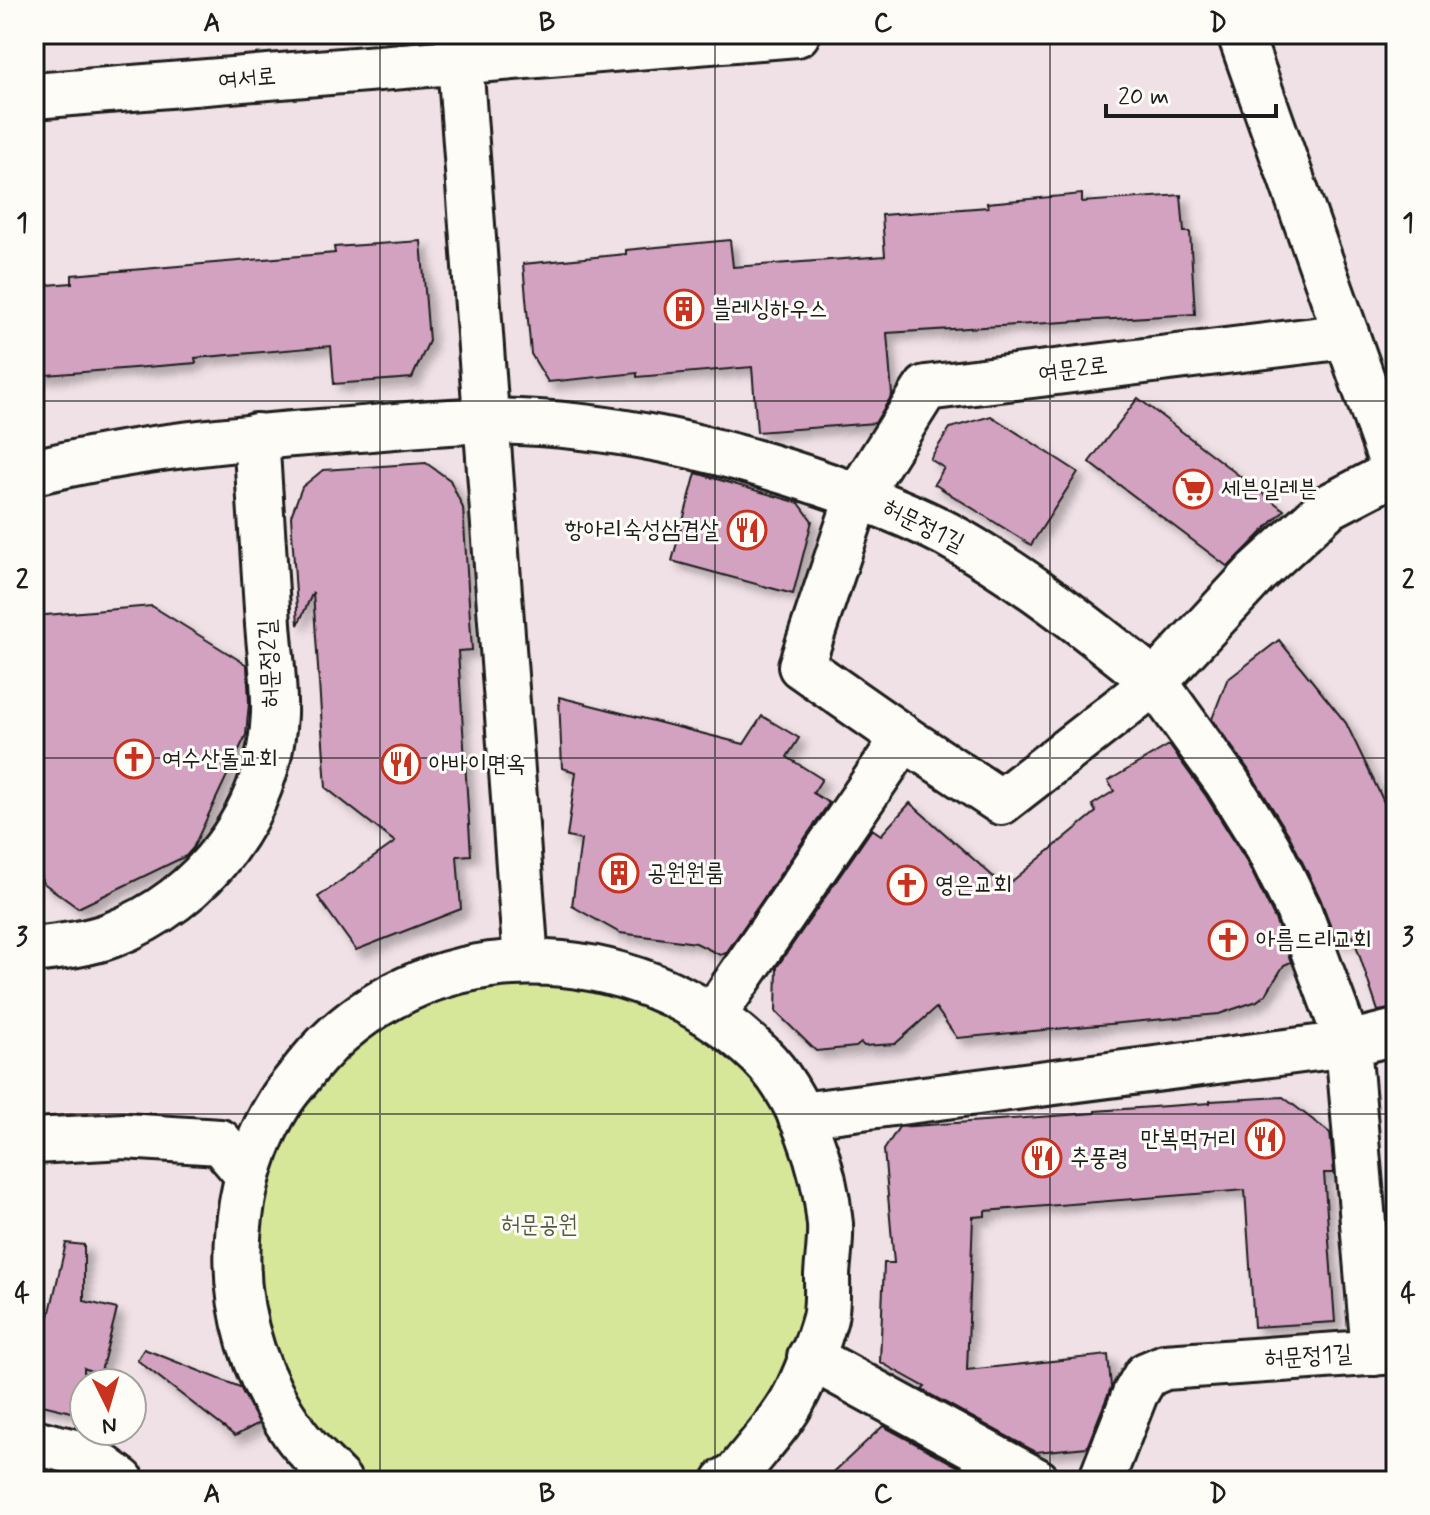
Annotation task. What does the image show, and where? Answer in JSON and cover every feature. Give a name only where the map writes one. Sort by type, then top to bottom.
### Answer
[{"type":"street","points":[[1240,34],[1396,473]]},
{"type":"street","name":"여서로","points":[[34,96],[460,48],[771,35]]},
{"type":"street","points":[[460,48],[526,962]]},
{"type":"street","name":"여문2로","points":[[858,496],[926,388],[1347,336]]},
{"type":"street","points":[[34,472],[100,455],[256,436],[487,421],[580,425],[672,440],[771,465],[858,496]]},
{"type":"street","name":"허문정2길","points":[[34,950],[111,935],[154,913],[192,887],[222,855],[248,816],[262,782],[274,713],[256,436]]},
{"type":"street","name":"허문정1길","points":[[1101,1481],[1135,1394],[1146,1375],[1165,1367],[1385,1352],[1348,1044],[1298,909],[1268,848],[1227,782],[1155,682],[1078,619],[989,560],[908,515],[858,496],[801,666],[1001,802],[1155,682],[1257,572],[1328,507],[1396,473]]},
{"type":"street","points":[[713,1016],[904,738]]},
{"type":"street","points":[[339,1481],[296,1436],[261,1376],[240,1310],[236,1241],[247,1174],[279,1102],[328,1041],[392,995],[466,968],[544,960],[614,971],[713,1016],[762,1056],[800,1115],[821,1165],[830,1226],[825,1316],[793,1401],[738,1473],[725,1481]]},
{"type":"street","points":[[800,1115],[1348,1044],[1396,1032]]},
{"type":"street","points":[[34,1141],[124,1136],[220,1142],[247,1174]]},
{"type":"street","points":[[810,1357],[1037,1481]]},
{"type":"street","points":[[34,1442],[87,1455],[122,1481]]},
{"type":"green space","name":"허문공원","points":[[549,965],[723,1036],[784,1109],[818,1196],[822,1291],[794,1382],[709,1481],[351,1481],[298,1426],[243,1284],[269,1133],[368,1017]]},
{"type":"building","points":[[1082,194],[1082,202],[1181,195],[1184,232],[1190,232],[1195,314],[887,333],[892,395],[875,423],[757,432],[752,367],[637,377],[637,373],[548,382],[531,354],[523,264],[730,240],[733,267],[885,256],[882,215],[988,207],[987,203]]},
{"type":"building","points":[[421,241],[429,341],[412,378],[334,384],[331,346],[195,358],[196,363],[34,376],[34,286],[72,283],[72,275],[335,253],[334,247]]},
{"type":"building","points":[[1138,398],[1284,510],[1228,567],[1089,462]]},
{"type":"building","points":[[991,416],[1078,472],[1031,545],[934,484],[944,468],[930,459],[950,428]]},
{"type":"building","points":[[426,463],[450,480],[463,508],[472,650],[458,651],[471,855],[457,856],[461,909],[356,950],[318,897],[395,842],[326,788],[313,592],[298,625],[291,516],[302,487],[323,470]]},
{"type":"building","points":[[696,473],[799,503],[812,521],[793,594],[672,561]]},
{"type":"building","name":"여수산돌교회","points":[[152,606],[247,665],[249,703],[246,735],[193,848],[186,856],[78,908],[42,882],[34,792],[34,616]]},
{"type":"building","points":[[1279,640],[1346,723],[1396,827],[1396,1008],[1378,1011],[1353,936],[1337,942],[1320,898],[1289,835],[1212,719],[1227,680]]},
{"type":"building","points":[[559,697],[744,744],[762,716],[799,738],[787,757],[822,779],[813,793],[829,803],[726,953],[720,955],[696,943],[620,933],[572,906],[581,840],[567,837],[576,772],[562,768]]},
{"type":"building","points":[[1169,745],[1246,860],[1275,919],[1291,962],[1284,965],[1266,994],[1257,1001],[1219,1014],[957,1038],[936,1008],[895,1044],[864,1046],[861,1043],[856,1047],[816,1051],[776,1012],[777,967],[872,829],[881,835],[910,803],[1005,887],[1096,812],[1092,805],[1114,791],[1108,781]]},
{"type":"building","points":[[1283,1097],[1330,1133],[1334,1173],[1324,1173],[1335,1322],[1254,1327],[1245,1190],[985,1211],[985,1216],[973,1217],[967,1370],[1108,1355],[1111,1387],[1087,1447],[1036,1452],[922,1390],[925,1387],[880,1362],[884,1263],[894,1263],[884,1150],[899,1127]]},
{"type":"building","points":[[66,1243],[84,1245],[84,1301],[117,1309],[102,1367],[68,1367],[68,1411],[34,1403],[34,1340],[43,1342]]},
{"type":"building","points":[[144,1349],[240,1387],[259,1423],[235,1436],[137,1360]]},
{"type":"building","points":[[883,1426],[985,1481],[824,1481]]},
{"type":"place","name":"블레싱하우스","points":[[684,309]]},
{"type":"place","name":"세븐일레븐","points":[[1193,489]]},
{"type":"place","name":"항아리숙성삼겹살","points":[[747,530]]},
{"type":"place","name":"여수산돌교회","points":[[134,759]]},
{"type":"place","name":"아바이면옥","points":[[401,764]]},
{"type":"place","name":"공원원룸","points":[[619,873]]},
{"type":"place","name":"영은교회","points":[[907,885]]},
{"type":"place","name":"아름드리교회","points":[[1228,940]]},
{"type":"place","name":"만복먹거리","points":[[1265,1139]]},
{"type":"place","name":"추풍령","points":[[1042,1158]]}]
